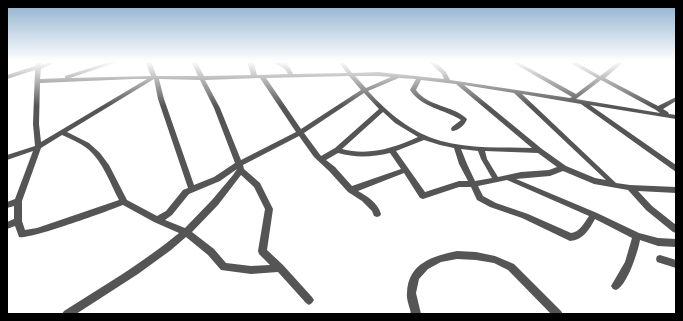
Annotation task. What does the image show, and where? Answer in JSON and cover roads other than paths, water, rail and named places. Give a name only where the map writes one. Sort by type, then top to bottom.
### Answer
[{"type":"street","points":[[37,76],[36,135],[38,147],[18,201],[18,221],[22,234],[30,233],[124,202]]},
{"type":"street","points":[[58,80],[71,76]]},
{"type":"street","points":[[258,76],[321,159],[351,190],[365,199],[376,210],[377,214]]},
{"type":"street","points":[[37,81],[155,77],[201,78],[291,76]]},
{"type":"street","points":[[352,76],[382,110],[424,138],[439,143],[481,149],[540,151]]},
{"type":"street","points":[[157,220],[169,212],[186,192],[240,167],[301,132],[364,90],[398,76],[573,98],[603,76]]},
{"type":"street","points":[[445,76],[448,82]]},
{"type":"street","points":[[537,76],[581,102],[676,169]]},
{"type":"street","points":[[596,76],[676,117]]},
{"type":"street","points":[[7,158],[38,147],[155,77]]},
{"type":"street","points":[[155,77],[192,189]]},
{"type":"street","points":[[201,78],[217,108],[240,167],[257,185],[269,209],[262,252],[280,268],[309,300]]},
{"type":"street","points":[[419,78],[414,87],[414,94],[428,103],[464,119],[463,122],[454,129]]},
{"type":"street","points":[[459,84],[540,151],[563,168],[594,181],[630,188],[676,190]]},
{"type":"street","points":[[516,92],[614,184]]},
{"type":"street","points":[[658,109],[676,99]]},
{"type":"street","points":[[581,102],[676,117]]},
{"type":"street","points":[[321,159],[337,150],[382,110]]},
{"type":"street","points":[[63,133],[84,143],[94,151],[101,160],[124,202],[157,220],[186,232],[211,252],[224,267],[251,270],[280,268]]},
{"type":"street","points":[[337,150],[356,156],[392,150],[424,138]]},
{"type":"street","points":[[457,146],[480,198],[486,202],[525,216],[570,237],[580,235],[594,215]]},
{"type":"street","points":[[481,149],[484,159],[496,179]]},
{"type":"street","points":[[392,150],[423,196],[450,186],[550,173],[563,168]]},
{"type":"street","points":[[67,314],[153,259],[186,232],[210,209],[240,167]]},
{"type":"street","points":[[351,190],[405,170]]},
{"type":"street","points":[[508,178],[594,215],[637,236],[658,242],[676,243]]},
{"type":"street","points":[[630,188],[645,204],[676,230]]},
{"type":"street","points":[[7,205],[18,201]]},
{"type":"street","points":[[7,226],[18,221]]},
{"type":"street","points":[[616,286],[625,272],[633,254],[637,236]]},
{"type":"street","points":[[416,314],[410,295],[412,283],[418,271],[428,263],[441,258],[453,255],[468,254],[486,256],[511,267],[558,314]]},
{"type":"street","points":[[660,260],[676,264]]}]
